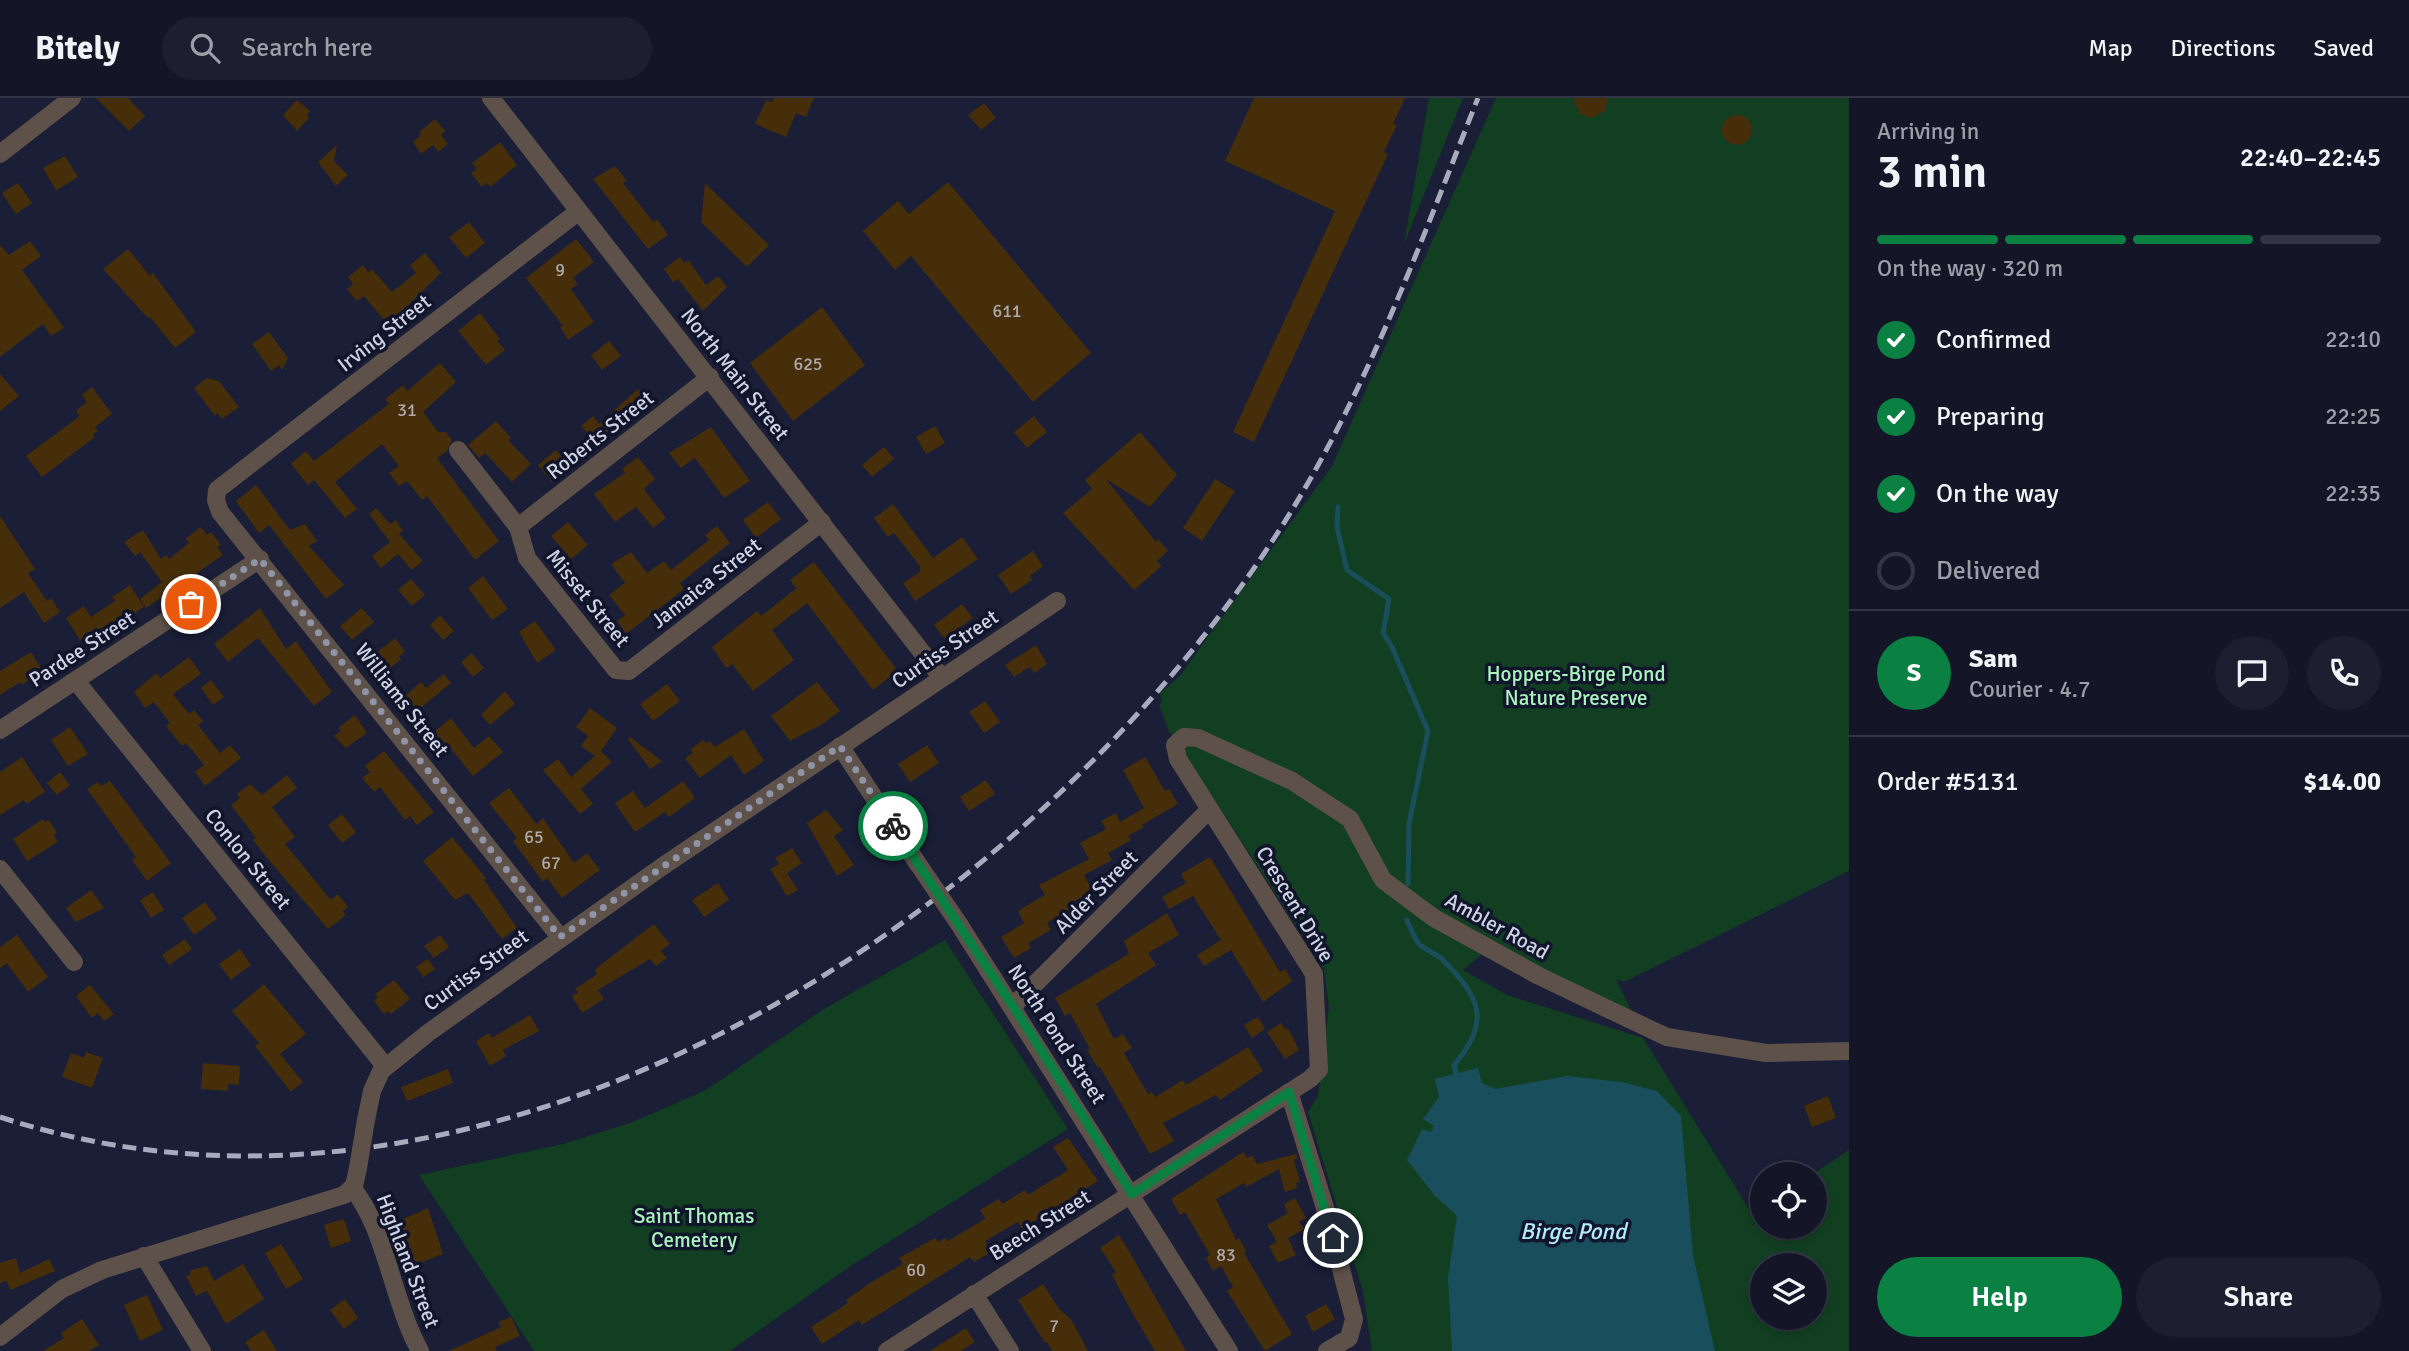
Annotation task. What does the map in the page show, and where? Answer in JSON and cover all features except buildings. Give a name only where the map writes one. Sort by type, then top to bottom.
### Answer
[{"type":"street","points":[[0,155],[53,116],[72,98]]},
{"type":"street","name":"North Main Street","points":[[491,98],[942,678]]},
{"type":"street","name":"Irving Street","points":[[217,490],[579,211]]},
{"type":"street","name":"Roberts Street","points":[[518,527],[710,377]]},
{"type":"street","name":"Misset Street","points":[[458,450],[518,527],[527,558],[616,670]]},
{"type":"street","name":"Williams Street","points":[[217,490],[216,500],[220,512],[560,937]]},
{"type":"street","name":"Jamaica Street","points":[[616,670],[629,671],[821,522]]},
{"type":"street","name":"Pardee Street","points":[[0,730],[260,559]]},
{"type":"street","name":"Curtiss Street","points":[[352,1188],[372,1091],[385,1066],[560,937],[1057,601]]},
{"type":"street","name":"Conlon Street","points":[[76,681],[385,1066]]},
{"type":"street","name":"Ambler Road","points":[[1177,742],[1184,737],[1198,738],[1302,787],[1350,819],[1382,880],[1434,918],[1539,976],[1667,1037],[1766,1053],[1849,1051]]},
{"type":"street","name":"Crescent Drive","points":[[1177,742],[1176,755],[1314,974],[1319,1070],[1289,1092]]},
{"type":"street","name":"North Pond Street","points":[[840,746],[1013,1006],[1229,1351]]},
{"type":"street","name":"Alder Street","points":[[1013,1006],[1210,809]]},
{"type":"street","points":[[0,869],[74,962]]},
{"type":"street","points":[[1289,1092],[1326,1211],[1354,1319],[1349,1338],[1327,1351]]},
{"type":"street","name":"Beech Street","points":[[887,1351],[1289,1092]]},
{"type":"street","points":[[0,1337],[71,1284],[144,1256],[340,1197],[352,1188]]},
{"type":"street","name":"Highland Street","points":[[352,1188],[369,1213],[400,1309],[420,1351]]},
{"type":"street","points":[[144,1256],[202,1351]]},
{"type":"street","points":[[974,1294],[1010,1351]]},
{"type":"green space","points":[[1429,98],[1463,98],[1404,244]]},
{"type":"green space","name":"Hoppers-Birge Pond Nature Preserve","points":[[1496,98],[1849,98],[1849,871],[1624,982],[1616,979],[1635,1018],[1481,955],[1463,970],[1507,995],[1643,1038],[1750,1211],[1750,1239],[1827,1239],[1827,1165],[1849,1150],[1849,1351],[1372,1351],[1363,1291],[1308,1112],[1318,1096],[1329,1007],[1324,969],[1218,805],[1185,761],[1192,765],[1169,731],[1159,705],[1162,701],[1160,693],[1179,677],[1332,466]]},
{"type":"green space","name":"Saint Thomas Cemetery","points":[[945,940],[1068,1129],[849,1267],[730,1351],[534,1351],[419,1175],[563,1144],[633,1122],[706,1090],[824,1009]]},
{"type":"water","name":"Birge Pond","points":[[1478,1068],[1482,1083],[1495,1089],[1567,1076],[1622,1082],[1657,1091],[1681,1116],[1693,1255],[1715,1351],[1452,1351],[1448,1278],[1457,1216],[1435,1196],[1407,1160],[1422,1129],[1431,1132],[1434,1126],[1423,1119],[1439,1097],[1435,1079]]},
{"type":"waterway","points":[[1338,507],[1337,527],[1347,570],[1389,599],[1383,633],[1392,647],[1428,731],[1409,824],[1408,884]]},
{"type":"waterway","points":[[1407,920],[1419,944],[1442,959],[1473,998],[1477,1022],[1474,1035],[1454,1065],[1457,1078]]},
{"type":"railway","points":[[0,1117],[182,1153],[365,1148],[546,1107],[720,1034],[884,936],[1033,817],[1164,683],[1273,540],[1305,488],[1362,380],[1411,268],[1478,98]]},
{"type":"way so far","points":[[191,604],[260,559],[560,937],[840,746],[893,826]]},
{"type":"route","points":[[893,826],[1022,1020],[1132,1194],[1289,1092],[1333,1238]]}]
